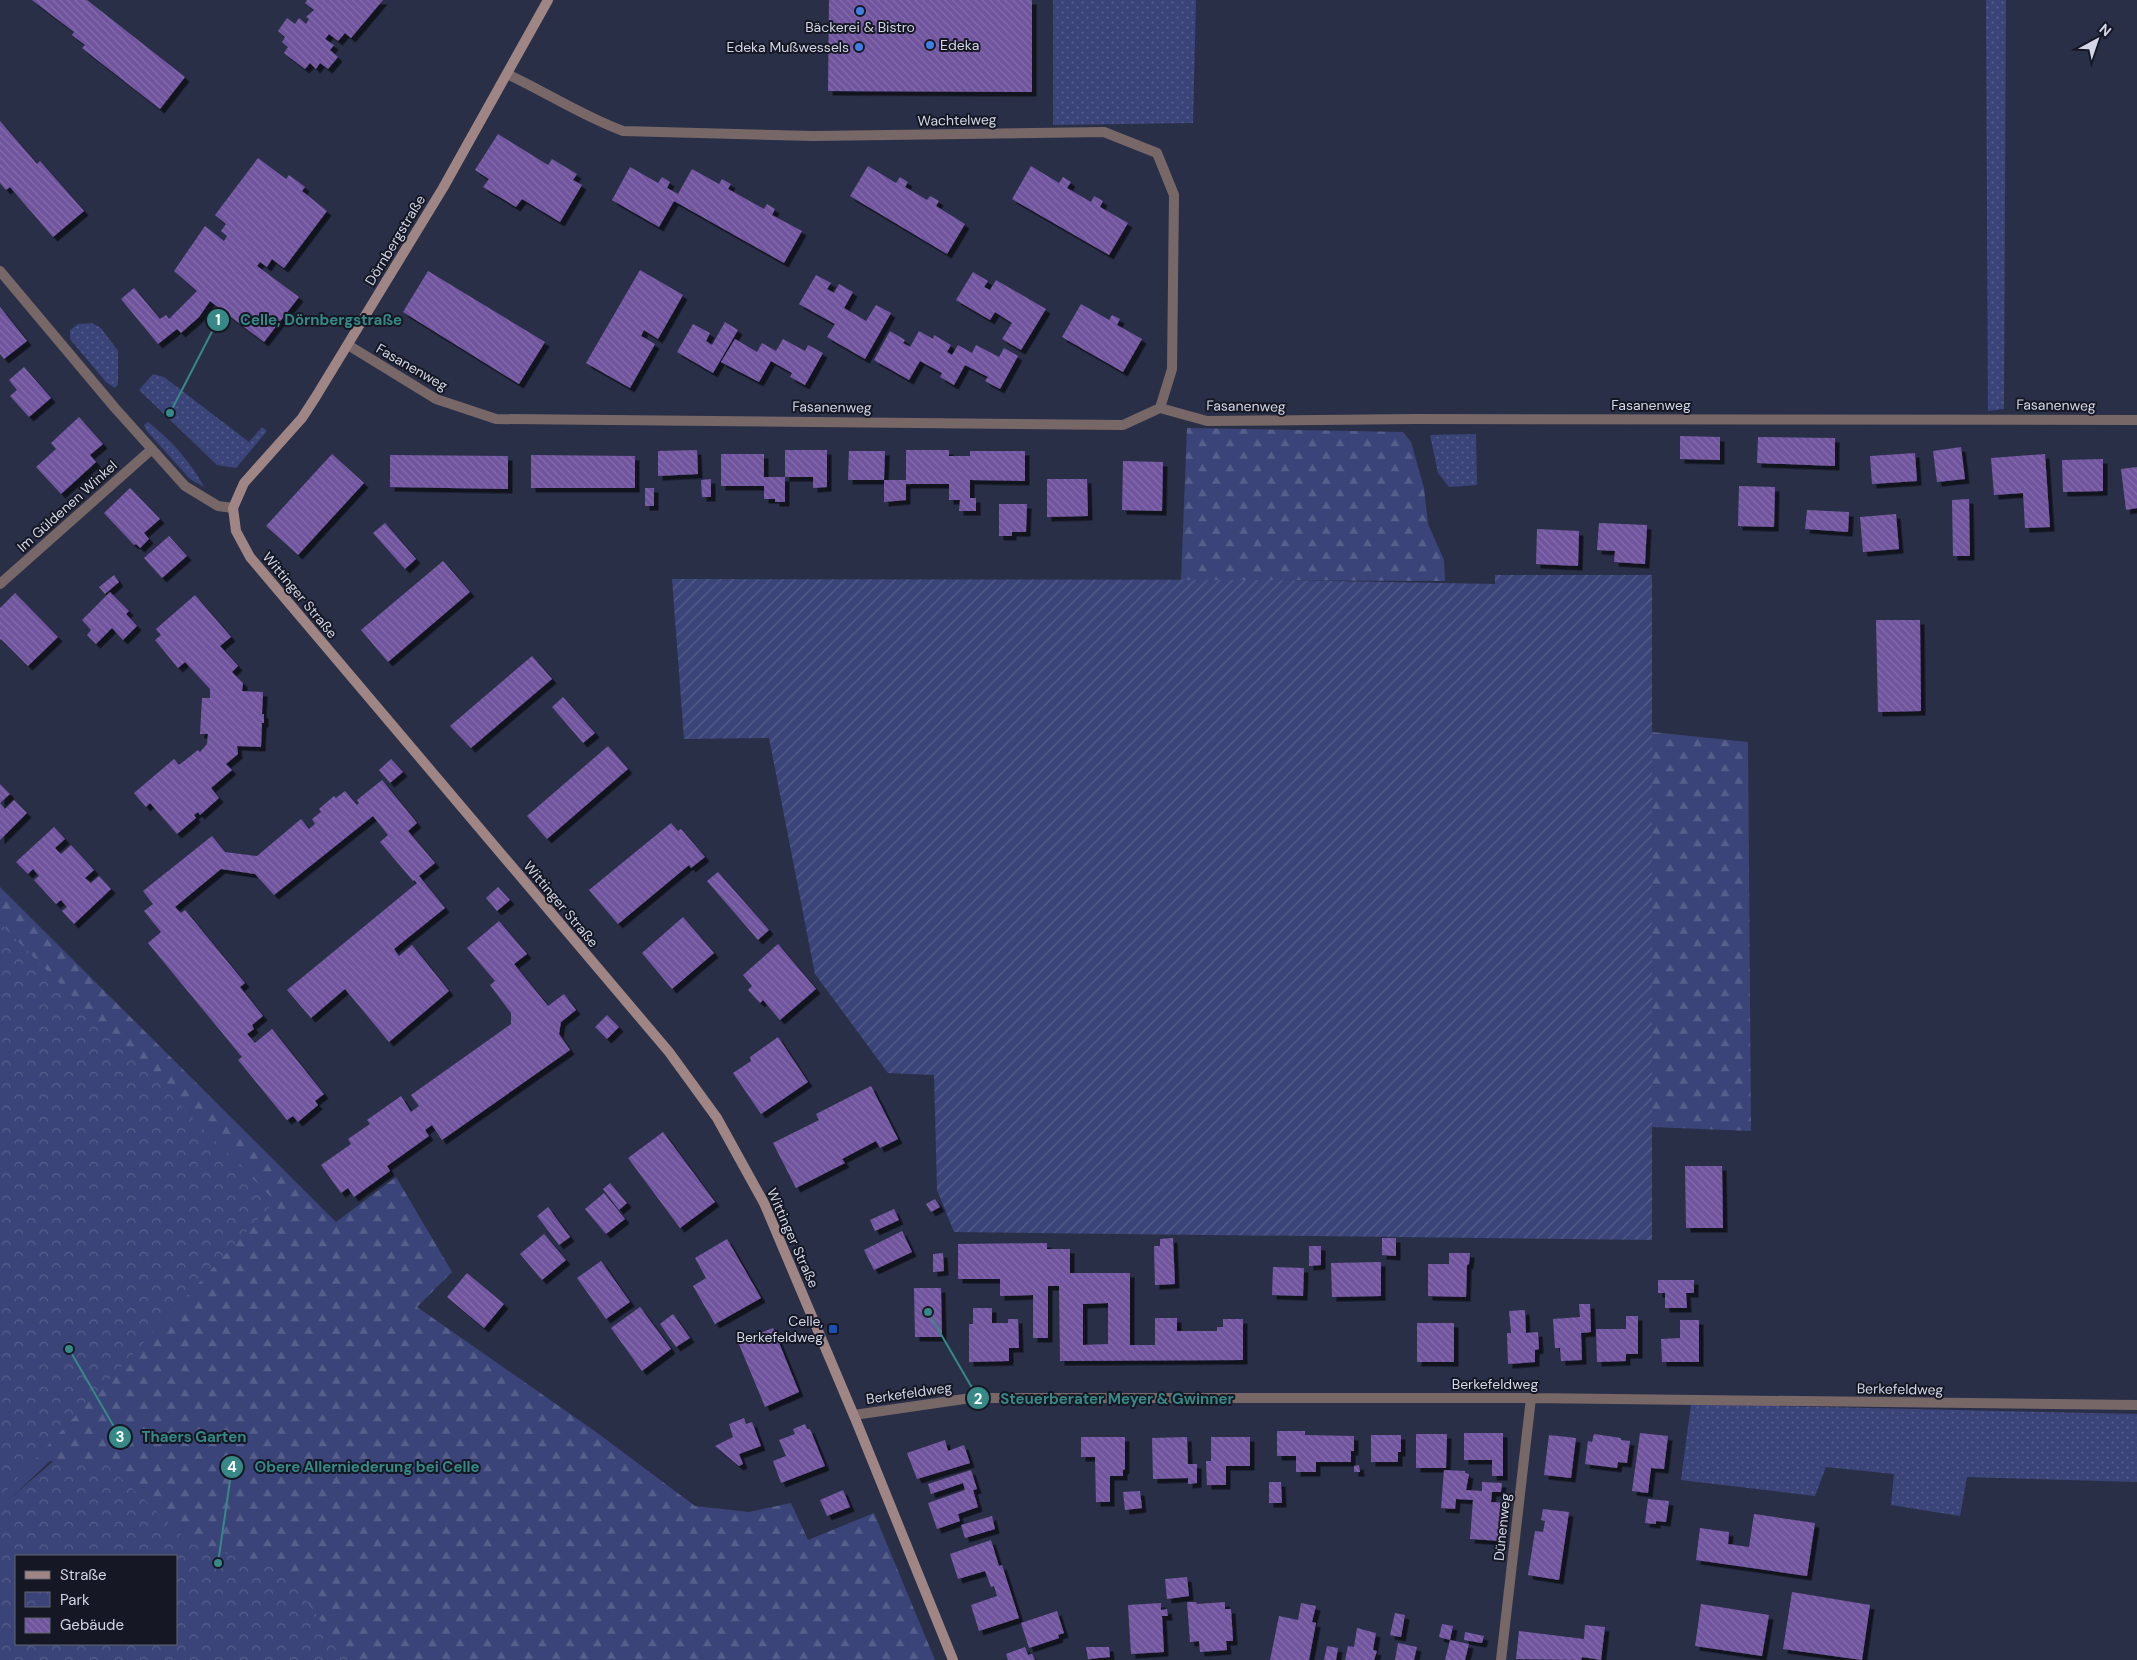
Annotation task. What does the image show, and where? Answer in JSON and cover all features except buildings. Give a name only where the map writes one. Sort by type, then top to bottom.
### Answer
[{"type":"main road","name":"Dörnbergstraße","points":[[233,508],[244,483],[302,418],[348,345],[443,188],[548,0]]},
{"type":"main road","name":"Wittinger Straße","points":[[233,508],[236,531],[250,557],[669,1052],[717,1118],[764,1203],[854,1415],[953,1660]]},
{"type":"street","name":"Wachtelweg","points":[[507,74],[602,123],[623,131],[812,136],[1104,132],[1158,153],[1174,195],[1172,369],[1160,408]]},
{"type":"street","points":[[0,271],[189,490],[218,506],[233,508]]},
{"type":"street","name":"Fasanenweg","points":[[348,345],[436,399],[496,419],[1123,426],[1160,408],[1207,421],[1415,419],[2137,420]]},
{"type":"street","name":"Im Güldenen Winkel","points":[[0,584],[152,449]]},
{"type":"street","name":"Berkefeldweg","points":[[854,1415],[971,1398],[1530,1398],[2137,1405]]},
{"type":"street","name":"Dünenweg","points":[[1501,1660],[1530,1398]]},
{"type":"green space","points":[[1053,0],[1196,0],[1193,123],[1053,125]]},
{"type":"green space","points":[[1986,0],[2006,0],[2004,409],[1988,411]]},
{"type":"green space","points":[[92,323],[101,328],[118,351],[118,384],[115,388],[106,382],[70,339],[70,330],[78,324]]},
{"type":"green space","points":[[153,374],[164,377],[249,442],[262,427],[267,431],[236,468],[217,465],[139,390]]},
{"type":"green space","points":[[148,422],[179,452],[193,469],[204,487],[190,479],[146,430],[144,425]]},
{"type":"green space","points":[[1187,428],[1403,432],[1411,442],[1424,488],[1428,524],[1444,560],[1445,581],[1181,580]]},
{"type":"green space","points":[[1476,434],[1477,485],[1449,487],[1438,473],[1430,435]]},
{"type":"green space","points":[[1495,575],[1652,575],[1652,1240],[954,1232],[937,1190],[934,1075],[888,1073],[815,974],[769,738],[684,739],[672,579],[1279,580],[1495,584]]},
{"type":"green space","points":[[1652,732],[1748,742],[1751,1131],[1652,1127]]},
{"type":"green space","points":[[0,887],[336,1222],[396,1177],[452,1272],[417,1307],[596,1432],[695,1506],[749,1512],[791,1503],[808,1540],[874,1513],[935,1660],[344,1660],[188,1544],[102,1465],[50,1461],[0,1508]]},
{"type":"green space","points":[[0,923],[275,1201],[0,1497]]},
{"type":"green space","points":[[1691,1404],[2137,1414],[2137,1482],[1967,1477],[1960,1516],[1891,1505],[1894,1474],[1826,1467],[1815,1496],[1681,1480]]},
{"type":"green space","points":[[56,1459],[105,1463],[191,1544],[284,1569],[348,1660],[0,1660],[0,1507]]},
{"type":"place","name":"Bäckerei & Bistro","points":[[860,11]]},
{"type":"place","name":"Edeka","points":[[930,45]]},
{"type":"place","name":"Edeka Mußwessels","points":[[859,47]]},
{"type":"place","name":"Celle, Dörnbergstraße","points":[[170,413]]},
{"type":"place","name":"Steuerberater Meyer & Gwinner","points":[[928,1312]]},
{"type":"place","name":"Celle, Berkefeldweg","points":[[833,1329]]},
{"type":"place","name":"Thaers Garten","points":[[69,1349]]},
{"type":"place","name":"Obere Allerniederung bei Celle","points":[[218,1563]]}]
